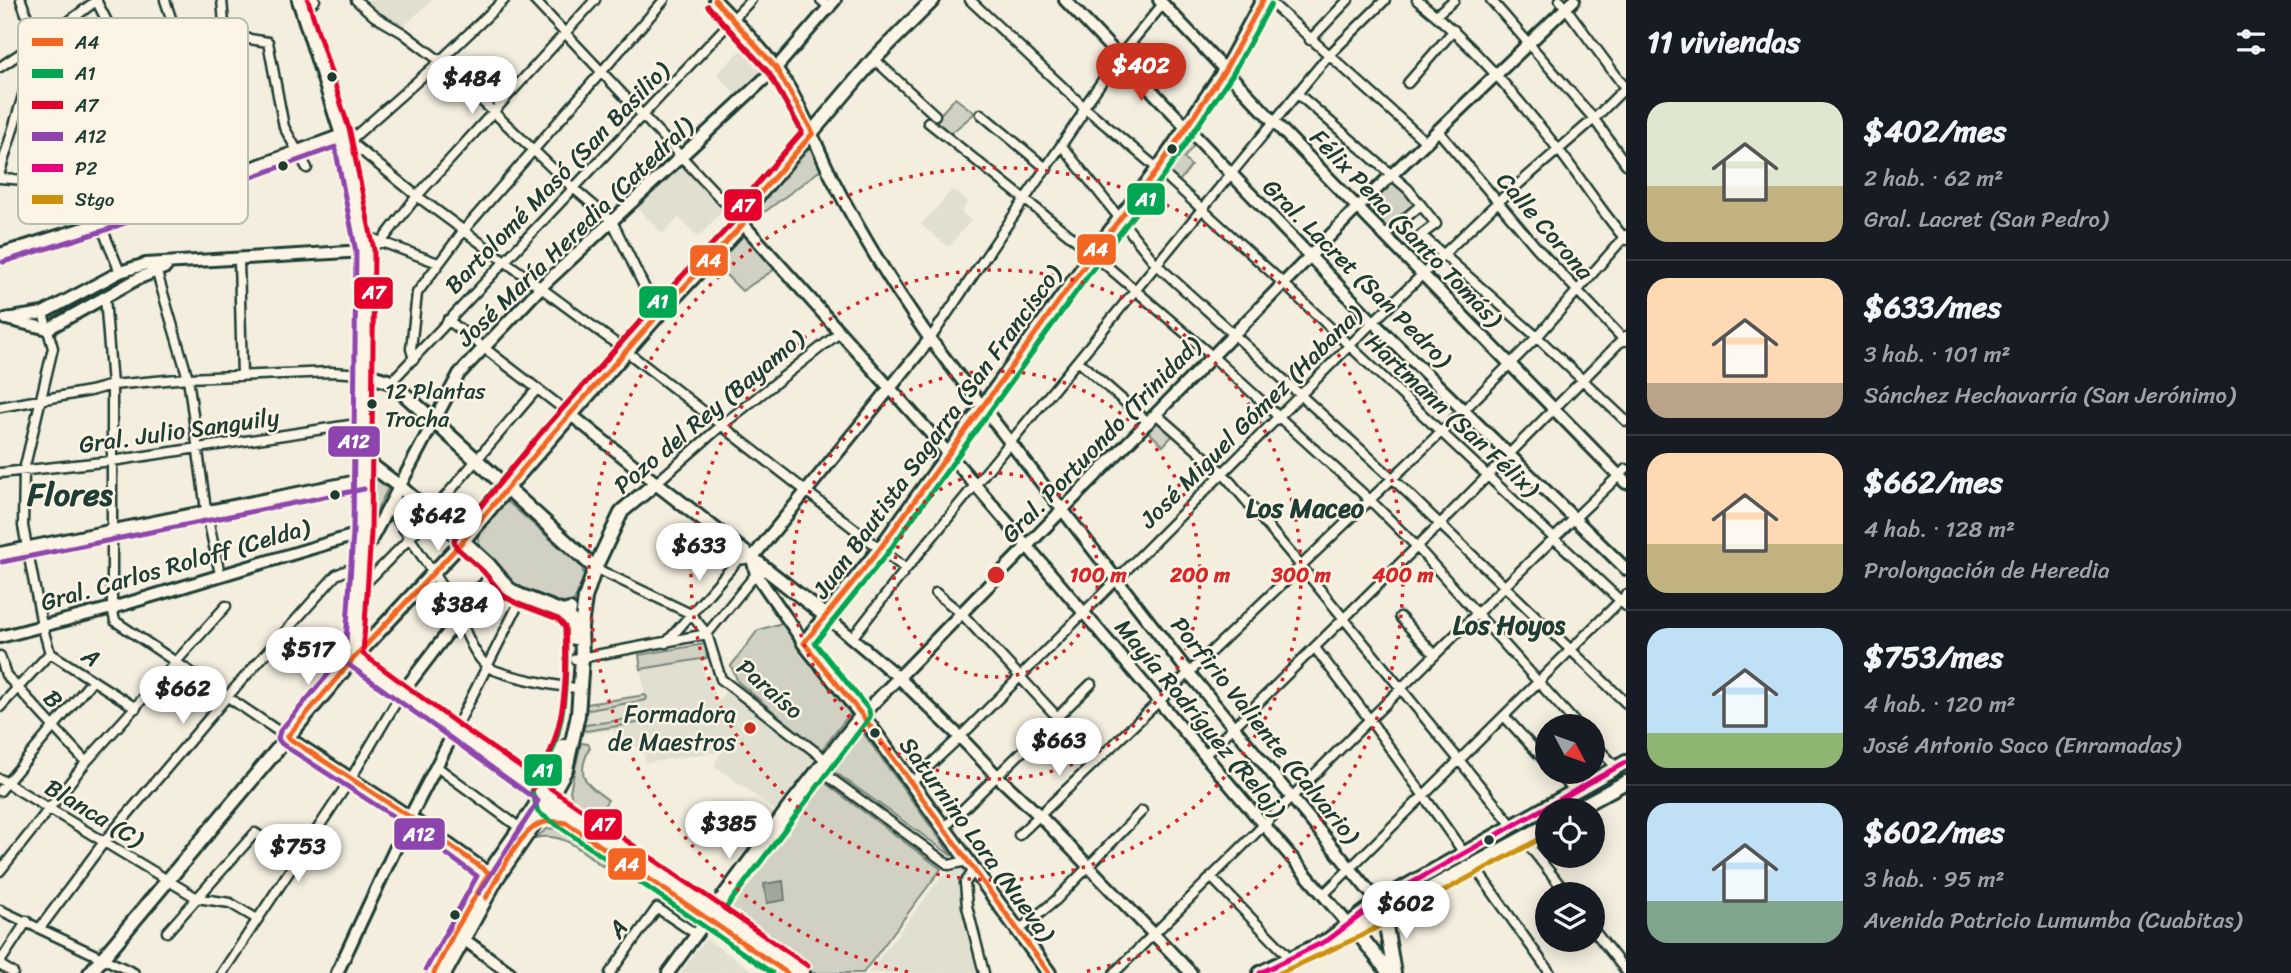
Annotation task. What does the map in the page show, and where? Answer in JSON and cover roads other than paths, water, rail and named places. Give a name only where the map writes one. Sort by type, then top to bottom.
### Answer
[{"type":"main road","points":[[90,973],[354,658],[435,573],[570,414],[743,224],[756,198],[874,59],[933,0]]},
{"type":"main road","name":"Juan Bautista Sagarra (San Francisco)","points":[[804,643],[879,550],[1093,254],[1158,169],[1225,70],[1265,0]]},
{"type":"main road","points":[[301,6],[345,140],[365,251],[362,533],[354,658]]},
{"type":"main road","points":[[364,374],[391,382],[595,568]]},
{"type":"main road","points":[[363,459],[463,541],[495,571],[504,585],[519,595]]},
{"type":"main road","points":[[362,480],[374,475],[385,476]]},
{"type":"main road","points":[[656,483],[827,617]]},
{"type":"main road","name":"Pozo del Rey (Bayamo)","points":[[579,658],[585,598],[595,568],[622,511],[656,483]]},
{"type":"main road","points":[[481,589],[496,589],[519,595],[563,612],[574,622],[579,658],[575,734],[562,779],[561,793],[573,820]]},
{"type":"main road","points":[[563,612],[576,608],[585,598]]},
{"type":"main road","name":"Saturnino Lora (Nueva)","points":[[804,643],[862,715],[1049,973]]},
{"type":"main road","points":[[354,658],[545,800],[710,915],[787,973]]},
{"type":"main road","points":[[545,800],[560,761],[577,688]]},
{"type":"main road","name":"Gral. Portuondo (Trinidad)","points":[[710,915],[862,715]]},
{"type":"main road","points":[[1263,972],[1328,940],[1464,853],[1621,764]]},
{"type":"main road","points":[[434,973],[489,873],[562,779]]},
{"type":"main road","points":[[1596,798],[1626,782]]},
{"type":"main road","points":[[445,973],[525,829],[554,820],[573,820]]},
{"type":"main road","points":[[1512,825],[1523,838]]},
{"type":"main road","points":[[1377,908],[1398,907],[1535,832]]},
{"type":"main road","points":[[1377,908],[1394,973]]},
{"type":"main road","points":[[710,915],[803,973]]},
{"type":"main road","points":[[1353,923],[1389,973]]},
{"type":"street","points":[[21,0],[27,18]]},
{"type":"street","points":[[73,18],[97,0],[106,18]]},
{"type":"street","points":[[165,0],[171,18]]},
{"type":"street","points":[[222,0],[224,18]]},
{"type":"street","points":[[301,6],[315,0]]},
{"type":"street","points":[[356,0],[373,16],[403,33],[440,61],[572,187],[612,221],[658,315]]},
{"type":"street","points":[[248,168],[296,150],[345,140],[440,61],[504,0]]},
{"type":"street","points":[[534,0],[723,201],[736,202],[756,198]]},
{"type":"street","points":[[3,318],[43,313],[120,272],[182,262],[365,251],[382,241],[417,196],[596,0]]},
{"type":"street","points":[[414,359],[411,349],[417,293],[464,230],[664,0]]},
{"type":"street","name":"Porfirio Valiente (Calvario)","points":[[715,0],[776,68],[813,133],[848,209],[900,297],[930,340],[1189,673],[1350,868],[1377,908]]},
{"type":"street","name":"Bartolomé Masó (San Basilio)","points":[[391,382],[751,0]]},
{"type":"street","name":"Hartmann (San Félix)","points":[[970,0],[1084,107],[1158,169],[1284,284],[1624,600]]},
{"type":"street","name":"Gral. Lacret (San Pedro)","points":[[1065,0],[1373,322],[1626,569]]},
{"type":"street","points":[[1265,0],[1427,143]]},
{"type":"street","points":[[1310,40],[1348,0]]},
{"type":"street","points":[[852,638],[1134,289],[1328,56],[1385,0]]},
{"type":"street","points":[[1019,835],[1442,432],[1537,337],[1625,237],[1496,75],[1454,30],[1417,0]]},
{"type":"street","points":[[1436,15],[1454,0]]},
{"type":"street","points":[[1492,0],[1594,119],[1626,164]]},
{"type":"street","points":[[666,643],[738,560],[752,558],[930,340],[1047,169],[1118,57],[1161,2]]},
{"type":"street","name":"Félix Pena (Santo Tomás)","points":[[1161,2],[1384,236],[1554,409],[1624,476]]},
{"type":"street","name":"José María Heredia (Catedral)","points":[[361,561],[459,374],[541,287],[776,68],[828,3]]},
{"type":"street","points":[[1567,3],[1626,88]]},
{"type":"street","name":"Gral. Portuondo (Trinidad)","points":[[862,715],[1357,207],[1427,143],[1567,3]]},
{"type":"street","points":[[1408,83],[1454,30]]},
{"type":"street","points":[[248,39],[268,42],[284,127],[307,168]]},
{"type":"street","points":[[0,67],[18,55]]},
{"type":"street","points":[[874,59],[935,115]]},
{"type":"street","name":"José Miguel Gómez (Habana)","points":[[911,783],[1422,273],[1626,88]]},
{"type":"street","points":[[1298,94],[1408,189],[1436,224],[1421,234],[1626,421]]},
{"type":"street","points":[[0,172],[18,112]]},
{"type":"street","points":[[981,114],[1047,169]]},
{"type":"street","points":[[928,122],[1134,289],[1370,500],[1477,612],[1567,714]]},
{"type":"street","name":"Calle Corona","points":[[1438,132],[1576,291],[1625,339]]},
{"type":"street","points":[[345,140],[626,351],[906,569]]},
{"type":"street","points":[[1062,146],[1156,264],[1392,478],[1626,703]]},
{"type":"street","points":[[0,178],[18,179]]},
{"type":"street","points":[[1384,236],[1421,205]]},
{"type":"street","points":[[0,254],[97,224]]},
{"type":"street","points":[[100,224],[120,272]]},
{"type":"street","name":"Mayía Rodríguez (Reloj)","points":[[743,224],[976,485],[1323,895],[1353,923]]},
{"type":"street","points":[[363,235],[438,263]]},
{"type":"street","points":[[239,260],[242,376]]},
{"type":"street","points":[[3,318],[48,330],[155,267]]},
{"type":"street","points":[[155,267],[188,378],[206,510],[220,574]]},
{"type":"street","points":[[105,297],[112,384],[112,608],[115,621],[350,780],[411,817],[489,873]]},
{"type":"street","name":"A","points":[[43,313],[53,348],[24,470],[23,526],[42,625],[50,653],[136,708]]},
{"type":"street","points":[[448,320],[656,483]]},
{"type":"street","name":"Pozo del Rey (Bayamo)","points":[[656,483],[722,425],[839,333]]},
{"type":"street","points":[[1205,755],[1625,339]]},
{"type":"street","points":[[1078,361],[1222,472],[1512,825]]},
{"type":"street","points":[[0,407],[90,391],[112,384],[331,372],[364,374]]},
{"type":"street","points":[[359,590],[410,538],[537,389]]},
{"type":"street","name":"Gral. Julio Sanguily","points":[[0,473],[112,461],[363,423]]},
{"type":"street","points":[[1114,973],[1265,826],[1477,612],[1554,537],[1624,476]]},
{"type":"street","points":[[0,553],[362,480]]},
{"type":"street","points":[[388,506],[435,573],[474,648],[488,667],[553,687],[577,688]]},
{"type":"street","name":"Gral. Carlos Roloff (Celda)","points":[[0,636],[112,608],[362,533]]},
{"type":"street","name":"Saturnino Lora (Nueva)","points":[[752,558],[757,574],[804,643]]},
{"type":"street","points":[[40,928],[104,842],[227,697],[336,575],[361,561]]},
{"type":"street","points":[[595,568],[691,614],[707,634]]},
{"type":"street","points":[[222,973],[350,780],[401,694],[495,571]]},
{"type":"street","points":[[579,658],[707,634],[757,574],[771,572]]},
{"type":"street","points":[[936,593],[962,614],[1097,760]]},
{"type":"street","points":[[337,973],[411,817],[488,667],[519,595]]},
{"type":"street","points":[[1323,895],[1624,600]]},
{"type":"street","points":[[0,871],[86,762],[226,606]]},
{"type":"street","points":[[827,617],[898,677],[960,737],[1191,973]]},
{"type":"street","points":[[1400,617],[1435,655]]},
{"type":"street","name":"Paraíso","points":[[707,634],[722,679],[822,765],[949,865],[971,866]]},
{"type":"street","points":[[1315,648],[1370,720],[1464,853]]},
{"type":"street","points":[[0,707],[50,653]]},
{"type":"street","name":"B","points":[[0,656],[6,675],[86,762]]},
{"type":"street","points":[[0,791],[4,781],[54,729],[92,681]]},
{"type":"street","points":[[944,828],[1091,684]]},
{"type":"street","points":[[1505,717],[1535,750]]},
{"type":"street","points":[[1605,752],[1621,764]]},
{"type":"street","points":[[438,767],[525,829]]},
{"type":"street","name":"Blanca (C)","points":[[4,781],[198,898]]},
{"type":"street","points":[[1569,784],[1575,790]]},
{"type":"street","points":[[1018,931],[1056,900],[1142,811]]},
{"type":"street","points":[[167,932],[255,833],[297,861]]},
{"type":"street","points":[[1523,838],[1557,882]]},
{"type":"street","points":[[971,866],[965,883],[967,906],[984,973]]},
{"type":"street","points":[[1474,866],[1549,973]]},
{"type":"street","points":[[1211,877],[1291,959]]},
{"type":"street","points":[[198,898],[230,903],[257,919]]},
{"type":"street","name":"A","points":[[610,973],[657,908],[696,934]]},
{"type":"street","points":[[0,910],[134,973]]},
{"type":"street","name":"Gral. Portuondo (Trinidad)","points":[[668,973],[710,915]]},
{"type":"street","points":[[13,973],[0,963],[27,921]]},
{"type":"street","points":[[463,938],[510,973]]},
{"type":"street","points":[[1605,944],[1626,971]]},
{"type":"place","name":"12 Plantas Trocha","points":[[372,404]]},
{"type":"place","name":"Formadora de Maestros","points":[[750,728]]},
{"type":"district","name":"Flores","points":[[70,494]]},
{"type":"district","name":"Los Maceo","points":[[1305,508]]},
{"type":"district","name":"Los Hoyos","points":[[1509,625]]}]
